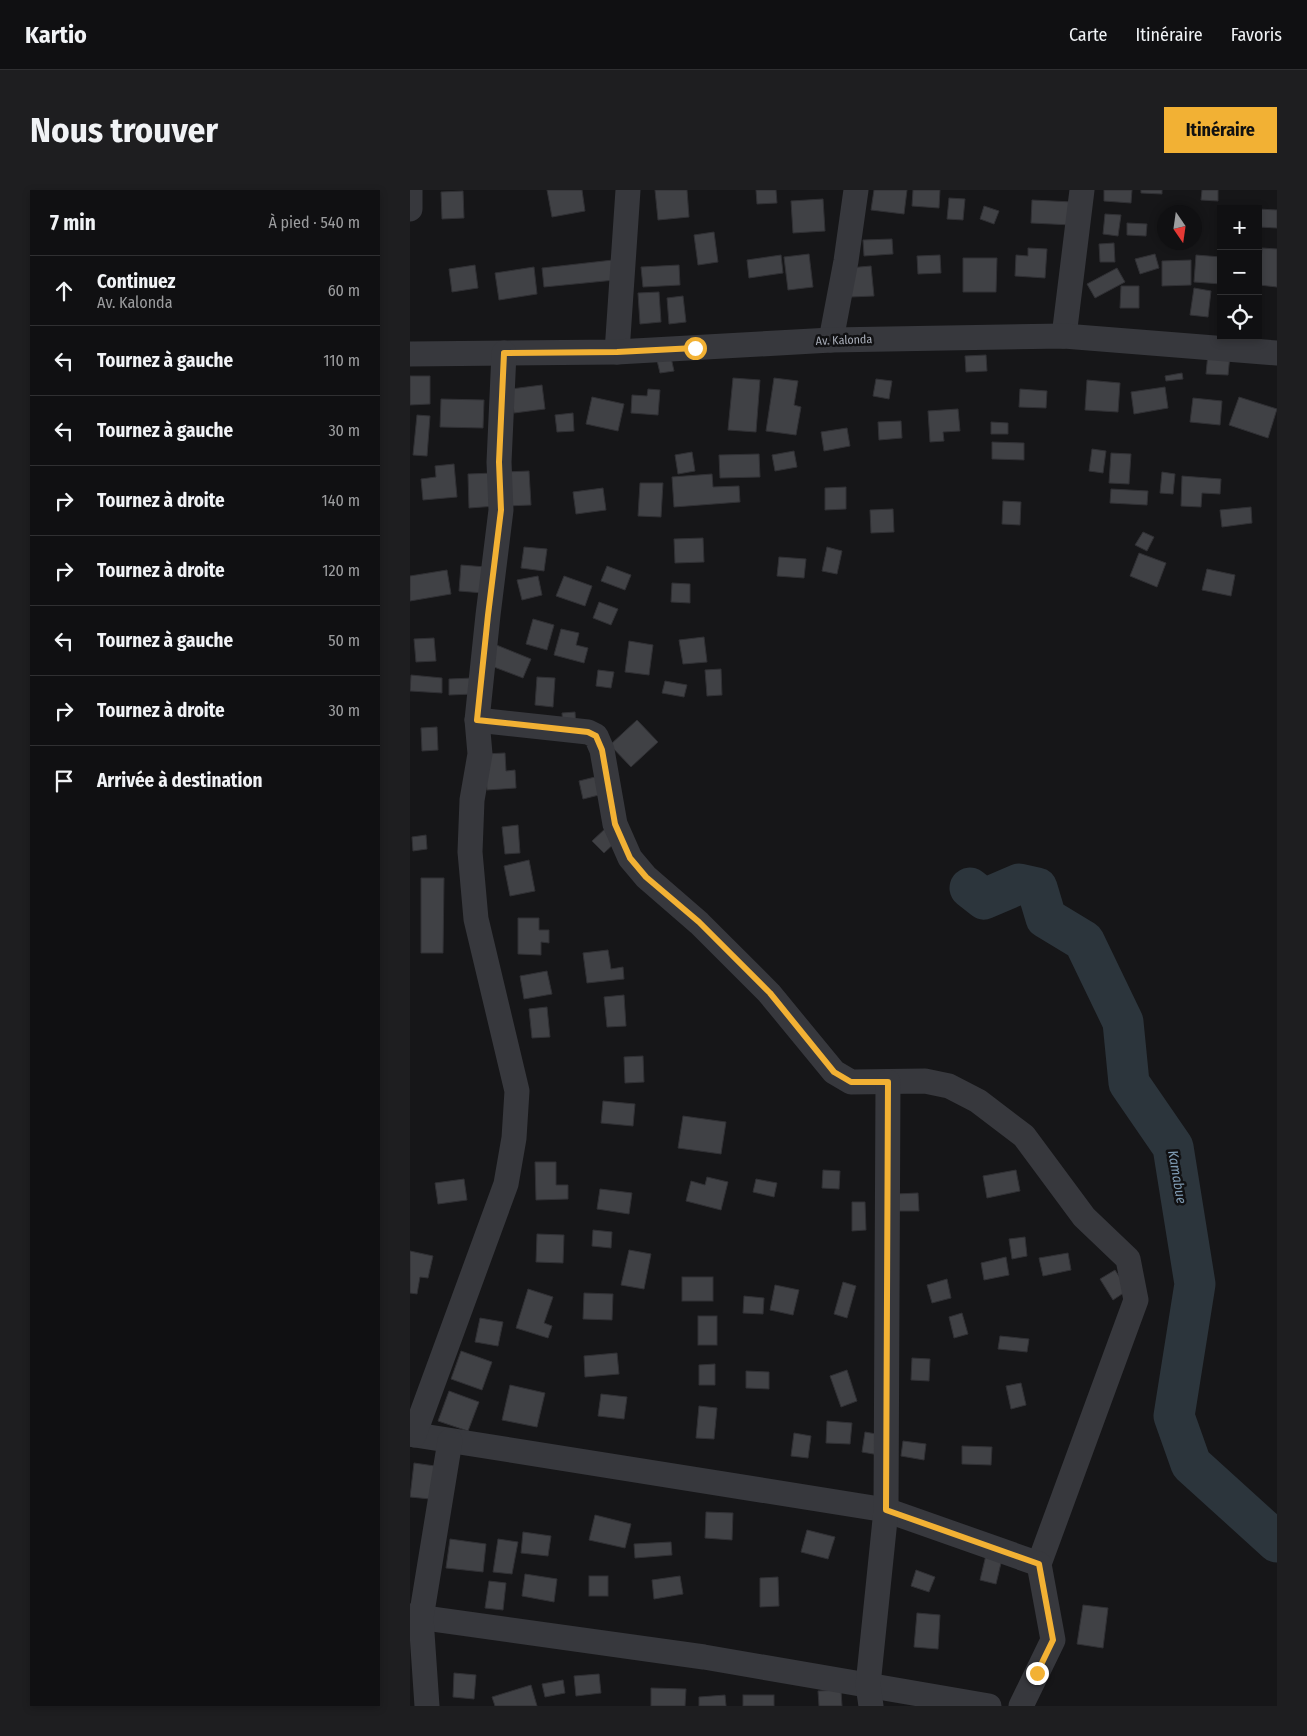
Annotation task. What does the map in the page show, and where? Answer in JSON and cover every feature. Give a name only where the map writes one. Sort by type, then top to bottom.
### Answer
[{"type":"street","points":[[410,190],[410,209]]},
{"type":"street","points":[[617,352],[628,190]]},
{"type":"street","points":[[831,340],[846,261],[856,190]]},
{"type":"street","points":[[1064,336],[1082,190]]},
{"type":"street","name":"Av. Kalonda","points":[[410,354],[617,352],[831,340],[1064,336],[1277,353]]},
{"type":"street","points":[[504,353],[499,462],[501,510],[477,720],[480,754],[472,800],[470,852],[476,919],[518,1091],[514,1138],[506,1184],[412,1434],[886,1510],[1039,1564]]},
{"type":"street","points":[[477,720],[588,732],[596,736],[602,750],[615,824],[630,858],[646,877],[699,922],[770,993],[834,1072],[851,1082],[926,1081],[949,1086],[978,1100],[1024,1136],[1084,1217],[1128,1260],[1136,1300],[1039,1564],[1053,1640],[1021,1706]]},
{"type":"street","points":[[870,1696],[886,1510],[888,1082]]},
{"type":"street","points":[[427,1706],[416,1617],[450,1441]]},
{"type":"street","points":[[416,1617],[704,1657],[870,1696],[989,1706]]},
{"type":"building","points":[[547,190],[582,190],[585,211],[552,217]]},
{"type":"building","points":[[655,190],[687,190],[689,217],[658,220]]},
{"type":"building","points":[[756,190],[776,190],[777,203],[757,204]]},
{"type":"building","points":[[874,190],[907,190],[904,214],[871,210]]},
{"type":"building","points":[[913,190],[940,190],[939,208],[912,206]]},
{"type":"building","points":[[1104,190],[1132,190],[1131,203],[1104,201]]},
{"type":"building","points":[[1141,190],[1162,190],[1162,194],[1141,193]]},
{"type":"building","points":[[1202,190],[1218,190],[1218,201],[1201,200]]},
{"type":"building","points":[[463,191],[464,218],[442,219],[441,192]]},
{"type":"building","points":[[949,198],[965,199],[963,220],[947,219]]},
{"type":"building","points":[[823,199],[825,231],[793,233],[791,201]]},
{"type":"building","points":[[1032,200],[1073,202],[1072,225],[1031,223]]},
{"type":"building","points":[[984,206],[999,211],[994,224],[980,219]]},
{"type":"building","points":[[1262,209],[1277,210],[1277,228],[1262,227]]},
{"type":"building","points":[[1105,214],[1121,215],[1118,236],[1103,234]]},
{"type":"building","points":[[1127,223],[1147,224],[1146,236],[1127,235]]},
{"type":"building","points":[[714,232],[718,262],[698,265],[694,235]]},
{"type":"building","points":[[892,239],[893,254],[864,256],[863,240]]},
{"type":"building","points":[[1114,243],[1115,262],[1100,262],[1099,244]]},
{"type":"building","points":[[1028,248],[1047,249],[1045,278],[1015,276],[1016,255],[1028,256]]},
{"type":"building","points":[[1262,248],[1277,249],[1277,287],[1262,285]]},
{"type":"building","points":[[809,254],[813,287],[788,290],[784,257]]},
{"type":"building","points":[[1155,254],[1159,268],[1140,274],[1135,259]]},
{"type":"building","points":[[781,255],[783,273],[749,278],[747,260]]},
{"type":"building","points":[[940,255],[941,273],[918,274],[917,256]]},
{"type":"building","points":[[1196,255],[1217,257],[1217,284],[1194,282]]},
{"type":"building","points":[[963,258],[997,258],[996,292],[963,292]]},
{"type":"building","points":[[613,260],[615,280],[544,287],[542,268]]},
{"type":"building","points":[[1191,260],[1191,285],[1162,286],[1162,261]]},
{"type":"building","points":[[475,265],[478,288],[452,292],[449,269]]},
{"type":"building","points":[[679,265],[680,285],[643,287],[641,267]]},
{"type":"building","points":[[871,266],[874,296],[850,297],[848,268]]},
{"type":"building","points":[[534,267],[537,294],[499,300],[495,273]]},
{"type":"building","points":[[1117,268],[1125,282],[1095,298],[1087,284]]},
{"type":"building","points":[[1121,286],[1139,286],[1139,308],[1120,308]]},
{"type":"building","points":[[1194,288],[1211,291],[1208,317],[1190,315]]},
{"type":"building","points":[[659,292],[661,322],[640,324],[638,293]]},
{"type":"building","points":[[683,296],[686,322],[669,324],[667,298]]},
{"type":"building","points":[[670,353],[674,371],[660,373],[656,356]]},
{"type":"building","points":[[1208,353],[1230,355],[1228,375],[1206,374]]},
{"type":"building","points":[[986,355],[987,371],[966,372],[965,356]]},
{"type":"building","points":[[1182,373],[1183,379],[1166,381],[1165,376]]},
{"type":"building","points":[[410,376],[430,376],[430,404],[410,405]]},
{"type":"building","points":[[733,378],[760,380],[756,432],[728,430]]},
{"type":"building","points":[[774,378],[798,381],[794,405],[801,407],[796,435],[766,431]]},
{"type":"building","points":[[876,379],[892,381],[889,399],[873,396]]},
{"type":"building","points":[[1087,380],[1120,383],[1118,412],[1085,410]]},
{"type":"building","points":[[542,385],[545,409],[514,413],[511,389]]},
{"type":"building","points":[[1165,387],[1168,408],[1134,414],[1131,392]]},
{"type":"building","points":[[648,389],[660,390],[658,415],[631,413],[632,395],[647,396]]},
{"type":"building","points":[[1020,389],[1047,391],[1046,408],[1019,407]]},
{"type":"building","points":[[592,397],[624,404],[618,431],[586,424]]},
{"type":"building","points":[[1239,397],[1277,409],[1268,438],[1229,425]]},
{"type":"building","points":[[1193,398],[1222,401],[1220,425],[1190,422]]},
{"type":"building","points":[[441,399],[484,400],[483,428],[440,427]]},
{"type":"building","points":[[958,409],[960,431],[943,432],[944,441],[930,442],[928,411]]},
{"type":"building","points":[[573,413],[574,431],[557,432],[555,415]]},
{"type":"building","points":[[417,415],[430,416],[427,456],[413,455]]},
{"type":"building","points":[[901,421],[902,438],[879,440],[878,422]]},
{"type":"building","points":[[991,422],[1008,423],[1008,434],[991,434]]},
{"type":"building","points":[[847,428],[850,446],[824,451],[821,432]]},
{"type":"building","points":[[992,442],[1024,443],[1024,460],[992,459]]},
{"type":"building","points":[[1092,449],[1106,451],[1103,473],[1089,471]]},
{"type":"building","points":[[794,451],[797,467],[775,471],[772,455]]},
{"type":"building","points":[[692,452],[695,471],[678,474],[675,455]]},
{"type":"building","points":[[1111,453],[1131,454],[1129,484],[1109,483]]},
{"type":"building","points":[[759,454],[760,477],[720,478],[719,455]]},
{"type":"building","points":[[454,464],[457,497],[423,500],[421,479],[436,477],[435,466]]},
{"type":"building","points":[[529,471],[531,505],[506,506],[504,472]]},
{"type":"building","points":[[1162,472],[1175,474],[1173,494],[1160,493]]},
{"type":"building","points":[[494,473],[496,506],[469,508],[468,474]]},
{"type":"building","points":[[712,474],[713,487],[739,486],[740,502],[674,507],[672,477]]},
{"type":"building","points":[[1182,476],[1221,479],[1220,494],[1202,493],[1201,507],[1181,506]]},
{"type":"building","points":[[640,483],[663,483],[661,517],[638,516]]},
{"type":"building","points":[[846,487],[846,509],[825,510],[825,488]]},
{"type":"building","points":[[603,488],[606,510],[576,514],[573,492]]},
{"type":"building","points":[[1111,489],[1148,491],[1147,505],[1110,503]]},
{"type":"building","points":[[1003,501],[1021,502],[1020,525],[1002,524]]},
{"type":"building","points":[[1251,507],[1252,523],[1222,527],[1220,510]]},
{"type":"building","points":[[893,509],[894,532],[871,533],[870,510]]},
{"type":"building","points":[[1143,532],[1154,537],[1147,551],[1135,545]]},
{"type":"building","points":[[703,538],[704,562],[675,563],[674,539]]},
{"type":"building","points":[[524,547],[547,549],[544,571],[521,568]]},
{"type":"building","points":[[827,547],[842,551],[837,574],[822,571]]},
{"type":"building","points":[[1139,553],[1166,563],[1157,587],[1130,576]]},
{"type":"building","points":[[779,557],[806,559],[804,578],[777,576]]},
{"type":"building","points":[[461,565],[486,567],[483,593],[459,591]]},
{"type":"building","points":[[607,566],[631,575],[625,590],[601,581]]},
{"type":"building","points":[[1207,569],[1235,575],[1231,596],[1202,590]]},
{"type":"building","points":[[447,570],[451,594],[410,601],[410,576]]},
{"type":"building","points":[[538,576],[542,595],[522,600],[517,580]]},
{"type":"building","points":[[564,576],[592,586],[585,606],[556,596]]},
{"type":"building","points":[[672,583],[690,584],[690,603],[671,602]]},
{"type":"building","points":[[599,602],[618,609],[611,625],[593,618]]},
{"type":"building","points":[[533,619],[554,625],[547,650],[526,644]]},
{"type":"building","points":[[561,629],[579,633],[576,645],[588,648],[584,663],[554,655]]},
{"type":"building","points":[[704,637],[707,662],[683,664],[679,640]]},
{"type":"building","points":[[434,638],[436,661],[416,662],[414,639]]},
{"type":"building","points":[[629,641],[653,645],[649,675],[625,672]]},
{"type":"building","points":[[494,644],[531,659],[523,678],[486,664]]},
{"type":"building","points":[[721,669],[722,695],[707,696],[705,670]]},
{"type":"building","points":[[598,670],[614,672],[611,688],[596,686]]},
{"type":"building","points":[[411,675],[442,678],[442,693],[410,691]]},
{"type":"building","points":[[537,677],[555,678],[553,707],[535,705]]},
{"type":"building","points":[[473,678],[473,694],[449,695],[449,679]]},
{"type":"building","points":[[665,681],[687,685],[684,697],[662,693]]},
{"type":"building","points":[[575,712],[576,727],[563,728],[562,713]]},
{"type":"building","points":[[637,720],[658,742],[631,767],[610,745]]},
{"type":"building","points":[[437,727],[438,750],[422,751],[421,728]]},
{"type":"building","points":[[505,753],[506,771],[515,770],[516,788],[487,790],[484,754]]},
{"type":"building","points":[[599,776],[603,794],[583,799],[579,781]]},
{"type":"building","points":[[518,825],[520,853],[505,854],[502,827]]},
{"type":"building","points":[[607,827],[619,839],[604,853],[592,841]]},
{"type":"building","points":[[426,835],[427,849],[413,851],[412,837]]},
{"type":"building","points":[[529,860],[535,891],[510,896],[504,866]]},
{"type":"building","points":[[421,878],[444,878],[443,953],[421,953]]},
{"type":"building","points":[[518,918],[539,918],[539,930],[549,930],[549,943],[541,942],[541,955],[518,954]]},
{"type":"building","points":[[608,950],[611,969],[623,967],[624,979],[587,983],[583,953]]},
{"type":"building","points":[[547,971],[552,994],[524,999],[520,976]]},
{"type":"building","points":[[624,995],[626,1026],[607,1027],[604,997]]},
{"type":"building","points":[[547,1007],[550,1037],[532,1038],[529,1009]]},
{"type":"building","points":[[643,1056],[644,1082],[625,1083],[624,1057]]},
{"type":"building","points":[[603,1101],[635,1104],[633,1126],[601,1123]]},
{"type":"building","points":[[683,1116],[726,1122],[721,1154],[678,1148]]},
{"type":"building","points":[[535,1162],[556,1162],[556,1185],[568,1185],[568,1199],[536,1200]]},
{"type":"building","points":[[823,1170],[840,1171],[839,1189],[822,1188]]},
{"type":"building","points":[[1016,1170],[1020,1191],[987,1198],[983,1176]]},
{"type":"building","points":[[707,1177],[728,1182],[721,1210],[686,1201],[691,1181],[705,1185]]},
{"type":"building","points":[[464,1179],[467,1200],[438,1204],[435,1183]]},
{"type":"building","points":[[756,1179],[777,1183],[774,1197],[753,1192]]},
{"type":"building","points":[[600,1189],[632,1193],[629,1214],[597,1209]]},
{"type":"building","points":[[918,1193],[919,1211],[896,1211],[896,1194]]},
{"type":"building","points":[[852,1202],[865,1202],[866,1230],[852,1231]]},
{"type":"building","points":[[593,1230],[612,1232],[611,1248],[592,1246]]},
{"type":"building","points":[[537,1234],[564,1235],[563,1263],[536,1262]]},
{"type":"building","points":[[1025,1237],[1027,1256],[1012,1259],[1009,1239]]},
{"type":"building","points":[[629,1250],[651,1254],[644,1289],[621,1285]]},
{"type":"building","points":[[410,1251],[433,1256],[428,1278],[420,1277],[417,1294],[410,1293]]},
{"type":"building","points":[[1068,1253],[1071,1270],[1043,1276],[1039,1258]]},
{"type":"building","points":[[1006,1257],[1009,1275],[984,1280],[981,1263]]},
{"type":"building","points":[[1115,1270],[1128,1290],[1113,1300],[1100,1279]]},
{"type":"building","points":[[682,1277],[713,1277],[713,1301],[682,1301]]},
{"type":"building","points":[[947,1279],[951,1298],[932,1303],[927,1285]]},
{"type":"building","points":[[843,1282],[856,1286],[847,1318],[834,1314]]},
{"type":"building","points":[[775,1285],[799,1290],[793,1315],[770,1310]]},
{"type":"building","points":[[528,1289],[553,1297],[544,1323],[552,1326],[548,1338],[516,1328]]},
{"type":"building","points":[[584,1293],[613,1294],[612,1320],[583,1319]]},
{"type":"building","points":[[744,1296],[764,1298],[763,1314],[743,1313]]},
{"type":"building","points":[[962,1313],[968,1334],[954,1338],[949,1317]]},
{"type":"building","points":[[698,1316],[717,1316],[717,1345],[698,1345]]},
{"type":"building","points":[[480,1318],[503,1322],[498,1346],[475,1342]]},
{"type":"building","points":[[1000,1336],[1029,1339],[1027,1352],[998,1349]]},
{"type":"building","points":[[461,1351],[492,1362],[482,1390],[451,1379]]},
{"type":"building","points":[[617,1353],[619,1374],[585,1377],[584,1356]]},
{"type":"building","points":[[912,1358],[930,1359],[929,1381],[911,1380]]},
{"type":"building","points":[[715,1364],[715,1385],[699,1385],[699,1365]]},
{"type":"building","points":[[847,1370],[857,1401],[841,1407],[830,1376]]},
{"type":"building","points":[[746,1371],[769,1372],[769,1389],[746,1388]]},
{"type":"building","points":[[1021,1383],[1026,1405],[1011,1409],[1006,1386]]},
{"type":"building","points":[[510,1385],[545,1393],[537,1427],[502,1420]]},
{"type":"building","points":[[449,1391],[479,1402],[468,1431],[438,1421]]},
{"type":"building","points":[[601,1394],[627,1397],[624,1419],[598,1416]]},
{"type":"building","points":[[699,1406],[717,1408],[714,1439],[696,1438]]},
{"type":"building","points":[[827,1421],[852,1423],[850,1444],[826,1443]]},
{"type":"building","points":[[865,1432],[882,1435],[879,1455],[862,1452]]},
{"type":"building","points":[[794,1433],[811,1436],[808,1458],[791,1456]]},
{"type":"building","points":[[903,1441],[926,1444],[924,1460],[901,1456]]},
{"type":"building","points":[[962,1446],[992,1447],[991,1465],[962,1464]]},
{"type":"building","points":[[414,1463],[435,1466],[430,1499],[410,1497]]},
{"type":"building","points":[[706,1512],[733,1513],[732,1540],[705,1538]]},
{"type":"building","points":[[595,1515],[631,1524],[625,1548],[589,1540]]},
{"type":"building","points":[[807,1530],[835,1537],[828,1559],[801,1552]]},
{"type":"building","points":[[523,1532],[551,1536],[548,1556],[521,1553]]},
{"type":"building","points":[[450,1539],[486,1544],[483,1572],[446,1568]]},
{"type":"building","points":[[498,1539],[518,1542],[512,1574],[493,1572]]},
{"type":"building","points":[[671,1542],[672,1555],[635,1558],[634,1544]]},
{"type":"building","points":[[986,1555],[1002,1559],[996,1584],[980,1580]]},
{"type":"building","points":[[916,1570],[935,1577],[929,1592],[911,1586]]},
{"type":"building","points":[[525,1574],[557,1579],[554,1602],[522,1596]]},
{"type":"building","points":[[589,1576],[608,1576],[608,1596],[589,1596]]},
{"type":"building","points":[[680,1576],[683,1594],[654,1599],[652,1580]]},
{"type":"building","points":[[778,1577],[779,1606],[760,1607],[760,1578]]},
{"type":"building","points":[[489,1581],[506,1583],[503,1610],[485,1608]]},
{"type":"building","points":[[1083,1605],[1108,1608],[1103,1648],[1077,1644]]},
{"type":"building","points":[[917,1613],[940,1615],[938,1649],[914,1647]]},
{"type":"building","points":[[454,1673],[476,1675],[474,1699],[453,1697]]},
{"type":"building","points":[[599,1674],[601,1693],[576,1696],[574,1676]]},
{"type":"building","points":[[563,1680],[565,1693],[545,1697],[542,1684]]},
{"type":"building","points":[[531,1685],[537,1706],[495,1706],[492,1697]]},
{"type":"building","points":[[651,1688],[686,1689],[685,1706],[651,1706]]},
{"type":"building","points":[[841,1690],[842,1706],[819,1706],[818,1691]]},
{"type":"building","points":[[725,1695],[726,1706],[699,1706],[699,1697]]},
{"type":"building","points":[[743,1695],[774,1695],[774,1706],[743,1706]]},
{"type":"waterway","name":"Kamabue","points":[[970,888],[984,899],[1019,884],[1037,888],[1046,918],[1084,941],[1123,1022],[1129,1083],[1173,1147],[1195,1284],[1174,1416],[1191,1464],[1277,1542]]},
{"type":"route","points":[[695,348],[617,352],[504,353],[499,462],[501,510],[477,720],[588,732],[596,736],[602,750],[615,824],[630,858],[646,877],[699,922],[770,993],[834,1072],[851,1082],[888,1082],[886,1510],[1039,1564],[1053,1640],[1037,1673]]}]
